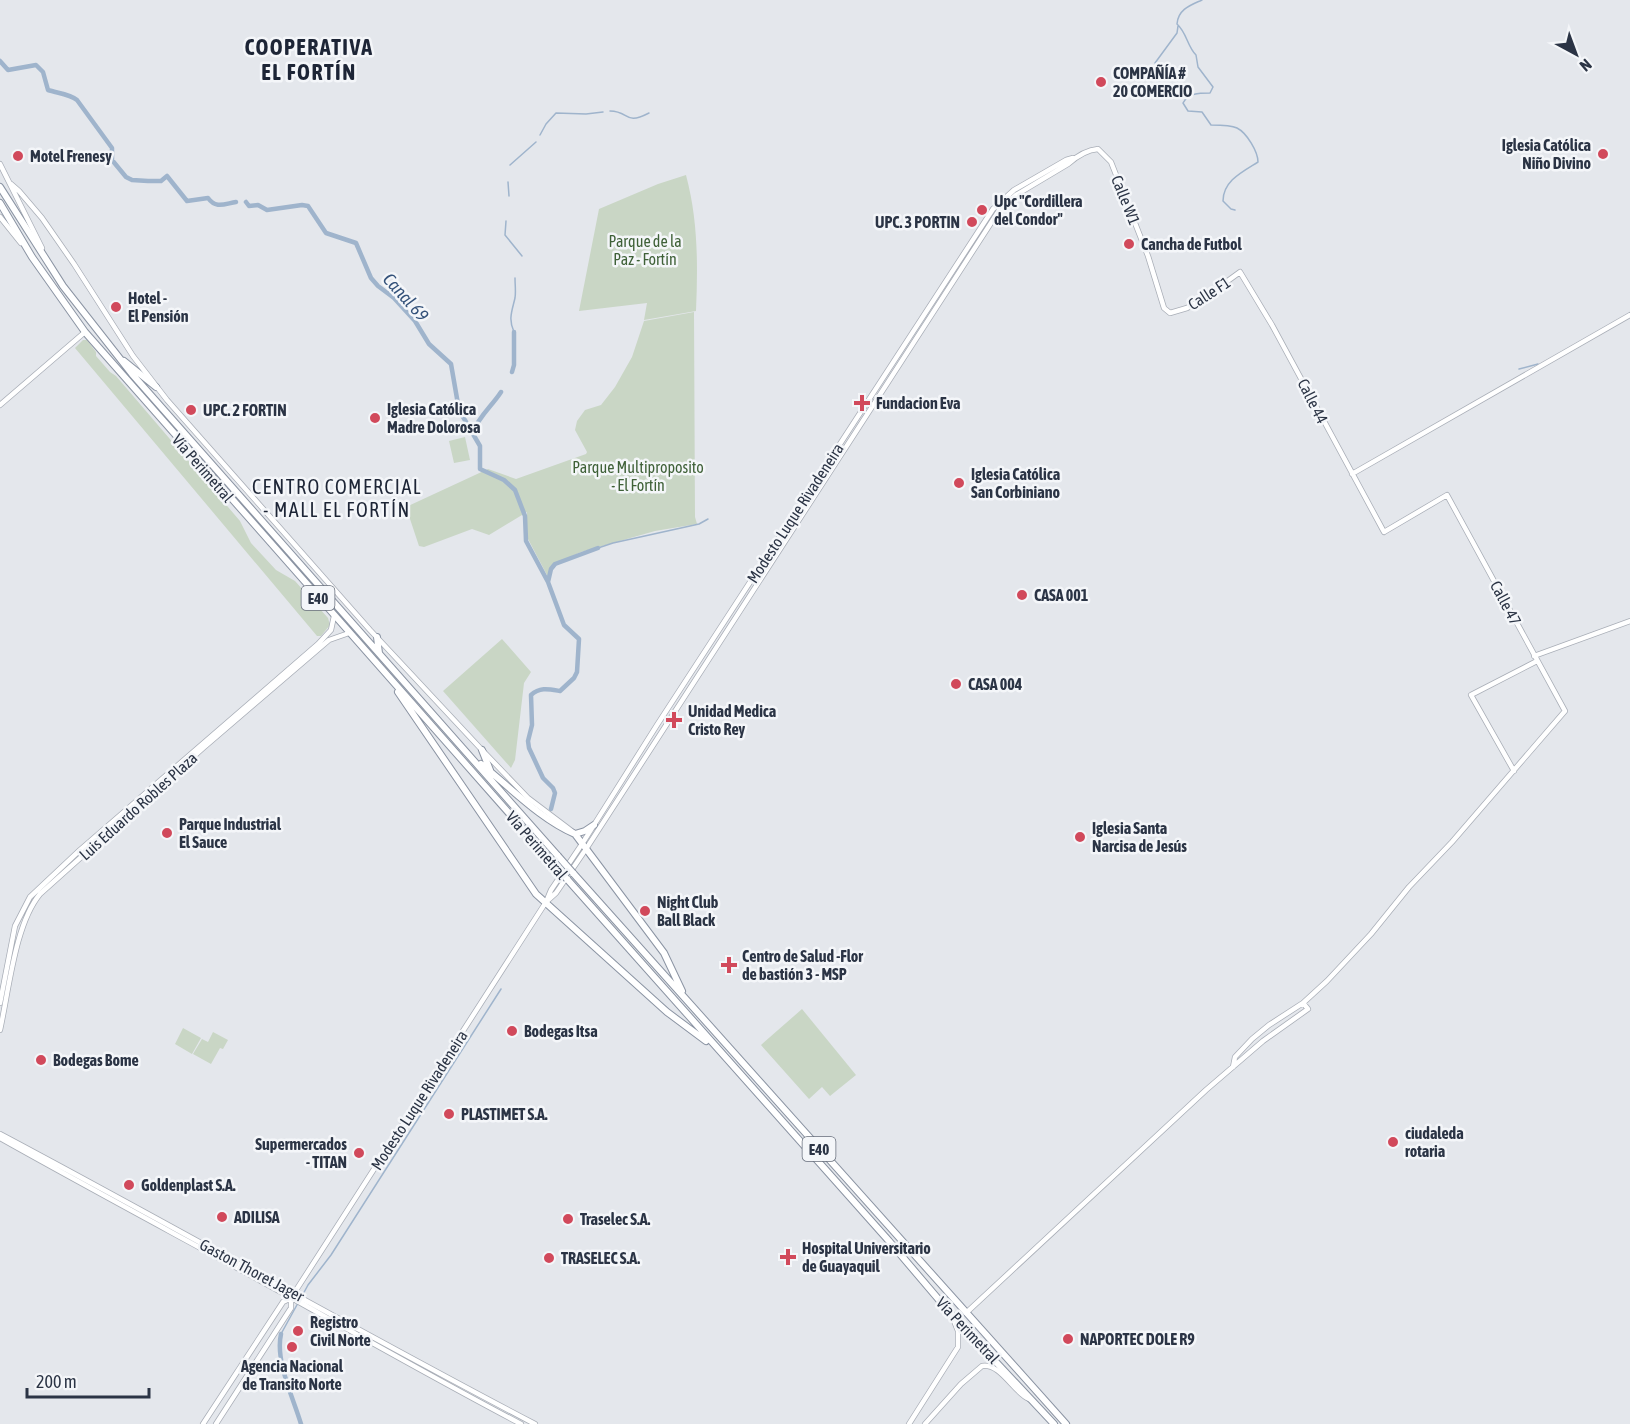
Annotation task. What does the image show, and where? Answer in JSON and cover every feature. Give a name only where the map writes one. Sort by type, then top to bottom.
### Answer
[{"type":"highway","name":"Vía Perimetral","points":[[0,187],[50,266],[112,351],[573,873],[1066,1424]]},
{"type":"highway","name":"Vía Perimetral","points":[[0,203],[32,256],[85,332],[951,1314],[1054,1424]]},
{"type":"highway","points":[[112,351],[156,387]]},
{"type":"highway","points":[[377,637],[379,654]]},
{"type":"highway","points":[[383,671],[537,894],[667,1012],[716,1048]]},
{"type":"highway","points":[[482,750],[496,784]]},
{"type":"highway","points":[[467,753],[533,807],[567,831],[575,834],[664,953],[686,998]]},
{"type":"highway","points":[[575,834],[594,825]]},
{"type":"street","name":"Modesto Luque Rivadeneira","points":[[584,847],[594,825],[997,204],[1014,190],[1066,160],[1098,149]]},
{"type":"street","name":"Calle W1","points":[[1098,149],[1111,162],[1148,256],[1161,303],[1170,313],[1177,312]]},
{"type":"street","name":"Modesto Luque Rivadeneira","points":[[203,1424],[283,1302],[292,1295],[546,902],[551,890],[584,847],[1000,209],[1007,201],[1076,157]]},
{"type":"street","name":"Vía Perimetral","points":[[0,164],[50,266]]},
{"type":"street","name":"Vía Perimetral","points":[[11,184],[42,218],[156,387],[377,637],[482,750],[528,798],[569,827],[575,834]]},
{"type":"street","name":"Vía Perimetral","points":[[0,217],[32,256]]},
{"type":"street","points":[[953,269],[958,274]]},
{"type":"street","name":"Calle F1","points":[[1177,312],[1200,302],[1240,272]]},
{"type":"street","name":"Calle 44","points":[[1240,272],[1272,325],[1384,532],[1447,495]]},
{"type":"street","points":[[934,310],[938,292]]},
{"type":"street","points":[[1352,474],[1628,316]]},
{"type":"street","points":[[0,405],[85,332]]},
{"type":"street","points":[[867,402],[864,411],[867,413]]},
{"type":"street","points":[[840,443],[844,445],[843,452]]},
{"type":"street","name":"Calle 47","points":[[1447,495],[1565,711],[1514,771]]},
{"type":"street","name":"Luis Eduardo Robles Plaza","points":[[0,1003],[15,926],[30,897],[80,850],[318,644],[331,630],[334,616]]},
{"type":"street","points":[[1233,1067],[1235,1057],[1252,1039],[1303,1003],[1327,981],[1514,771],[1471,695],[1535,658],[1630,621]]},
{"type":"street","name":"Luis Eduardo Robles Plaza","points":[[0,1030],[22,924],[40,894],[203,748],[329,640],[349,633]]},
{"type":"street","points":[[966,1313],[1233,1067],[1263,1041],[1308,1009],[1303,1003]]},
{"type":"street","name":"Gaston Thoret Jager","points":[[0,1136],[139,1216],[535,1424]]},
{"type":"street","name":"Modesto Luque Rivadeneira","points":[[216,1424],[291,1308],[292,1295]]},
{"type":"street","name":"Gaston Thoret Jager","points":[[292,1295],[381,1349],[521,1424]]},
{"type":"street","points":[[909,1424],[958,1347],[958,1331],[951,1314]]},
{"type":"street","points":[[925,1424],[961,1384],[982,1366],[992,1366],[1024,1397],[1033,1400]]},
{"type":"street","points":[[496,1411],[499,1405]]},
{"type":"green space","name":"Parque de la Paz - Fortín","points":[[686,175],[693,209],[696,242],[696,311],[644,320],[647,303],[579,311],[599,209],[658,184]]},
{"type":"green space","name":"Parque Multiproposito - El Fortín","points":[[694,312],[695,517],[697,524],[655,531],[581,552],[554,564],[548,577],[527,537],[527,512],[489,535],[472,529],[424,547],[419,546],[406,507],[488,469],[516,479],[586,454],[575,430],[577,421],[585,410],[601,405],[615,387],[632,357],[644,321]]},
{"type":"green space","points":[[83,340],[87,340],[96,352],[96,356],[116,376],[240,521],[251,543],[276,570],[295,581],[328,618],[330,625],[321,636],[317,636],[75,348]]},
{"type":"green space","points":[[465,437],[470,460],[454,463],[449,441]]},
{"type":"green space","points":[[502,639],[531,672],[524,683],[515,760],[511,768],[443,691]]},
{"type":"green space","points":[[802,1009],[856,1075],[830,1096],[822,1087],[809,1099],[761,1045]]},
{"type":"green space","points":[[183,1028],[201,1038],[192,1054],[175,1044]]},
{"type":"green space","points":[[213,1032],[228,1040],[223,1049],[220,1048],[211,1064],[193,1054],[202,1039],[208,1042]]},
{"type":"waterway","points":[[1202,0],[1182,11],[1177,24],[1196,55],[1198,67],[1213,87],[1210,93],[1191,95],[1183,103],[1188,111],[1202,112],[1211,125],[1237,128],[1248,138],[1254,148],[1258,162],[1234,178],[1224,194],[1223,201],[1235,210]]},
{"type":"waterway","points":[[1155,63],[1177,33],[1178,26]]},
{"type":"waterway","name":"Canal 69","points":[[0,61],[8,70],[36,65],[43,72],[48,90],[77,100],[112,148],[112,160],[126,177],[132,180],[161,181],[167,176],[187,201],[208,198],[217,205],[236,202]]},
{"type":"waterway","points":[[610,111],[631,118],[649,113]]},
{"type":"waterway","points":[[540,135],[556,113],[603,112]]},
{"type":"waterway","points":[[510,165],[536,142]]},
{"type":"waterway","points":[[508,182],[509,196]]},
{"type":"waterway","points":[[246,202],[249,206],[258,205],[267,210],[308,206],[326,233],[356,243],[371,278],[394,298],[415,321],[429,344],[451,364],[459,410],[480,446],[480,469],[504,480],[515,490],[525,516],[526,541],[548,582],[564,625],[579,639],[577,672],[574,678],[560,691],[548,689],[534,692],[531,695],[532,725],[528,741],[529,748],[543,778],[555,793],[551,809]]},
{"type":"waterway","points":[[506,221],[505,235],[522,256]]},
{"type":"waterway","points":[[514,332],[511,319],[515,278]]},
{"type":"waterway","points":[[512,372],[514,332]]},
{"type":"waterway","points":[[1519,369],[1538,364]]},
{"type":"waterway","points":[[473,432],[501,392]]},
{"type":"waterway","points":[[598,548],[699,524],[708,519]]},
{"type":"waterway","points":[[548,582],[551,569],[555,564],[598,548]]},
{"type":"waterway","points":[[302,1296],[331,1255],[501,989]]},
{"type":"waterway","points":[[281,1334],[298,1303]]},
{"type":"waterway","points":[[281,1334],[280,1356],[301,1424]]},
{"type":"place","name":"COMPAÑÍA # 20 COMERCIO","points":[[1101,82]]},
{"type":"place","name":"Iglesia Católica Niño Divino","points":[[1603,154]]},
{"type":"place","name":"Motel Frenesy","points":[[18,156]]},
{"type":"place","name":"Upc \"Cordillera del Condor\"","points":[[982,210]]},
{"type":"place","name":"UPC. 3 PORTIN","points":[[972,222]]},
{"type":"place","name":"Cancha de Futbol","points":[[1129,244]]},
{"type":"place","name":"Hotel - El Pensión","points":[[116,307]]},
{"type":"place","name":"Fundacion Eva","points":[[862,403]]},
{"type":"place","name":"UPC. 2 FORTIN","points":[[191,410]]},
{"type":"place","name":"Iglesia Católica Madre Dolorosa","points":[[375,418]]},
{"type":"place","name":"Iglesia Católica San Corbiniano","points":[[959,483]]},
{"type":"place","name":"CASA 001","points":[[1022,595]]},
{"type":"place","name":"CASA 004","points":[[956,684]]},
{"type":"place","name":"Unidad Medica Cristo Rey","points":[[674,720]]},
{"type":"place","name":"Parque Industrial El Sauce","points":[[167,833]]},
{"type":"place","name":"Iglesia Santa Narcisa de Jesús","points":[[1080,837]]},
{"type":"place","name":"Night Club Ball Black","points":[[645,911]]},
{"type":"place","name":"Centro de Salud -Flor de bastión 3 - MSP","points":[[729,965]]},
{"type":"place","name":"Bodegas Itsa","points":[[512,1031]]},
{"type":"place","name":"Bodegas Bome","points":[[41,1060]]},
{"type":"place","name":"PLASTIMET S.A.","points":[[449,1114]]},
{"type":"place","name":"ciudaleda rotaria","points":[[1393,1142]]},
{"type":"place","name":"Supermercados - TITAN","points":[[359,1153]]},
{"type":"place","name":"Goldenplast S.A.","points":[[129,1185]]},
{"type":"place","name":"ADILISA","points":[[222,1217]]},
{"type":"place","name":"Traselec S.A.","points":[[568,1219]]},
{"type":"place","name":"Hospital Universitario de Guayaquil","points":[[788,1257]]},
{"type":"place","name":"TRASELEC S.A.","points":[[549,1258]]},
{"type":"place","name":"Registro Civil Norte","points":[[298,1331]]},
{"type":"place","name":"NAPORTEC DOLE R9","points":[[1068,1339]]},
{"type":"place","name":"Agencia Nacional de Transito Norte","points":[[292,1347]]},
{"type":"district","name":"COOPERATIVA EL FORTÍN","points":[[309,60]]},
{"type":"district","name":"CENTRO COMERCIAL - MALL EL FORTÍN","points":[[337,498]]}]
